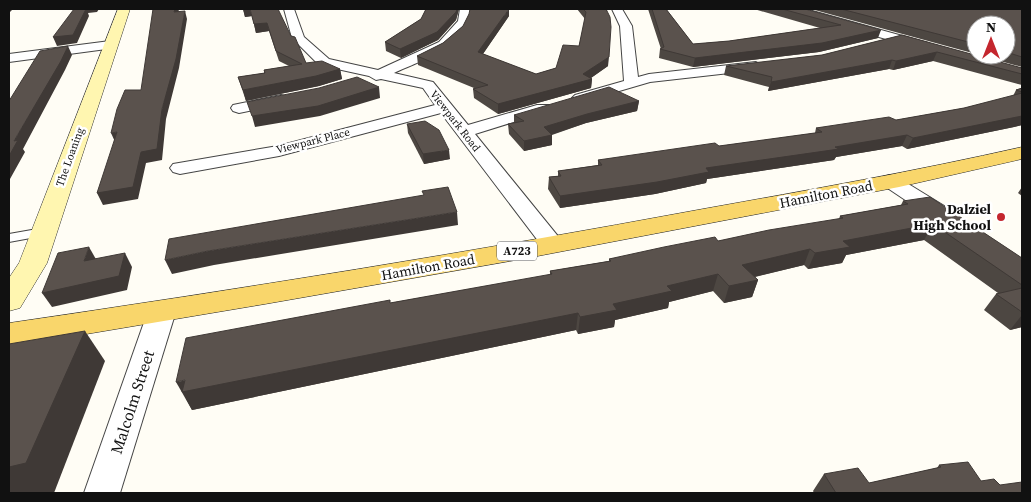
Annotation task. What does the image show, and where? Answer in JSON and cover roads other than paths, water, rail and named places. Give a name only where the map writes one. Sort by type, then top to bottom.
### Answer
[{"type":"main road","name":"Hamilton Road","points":[[9,335],[553,245],[890,181],[1022,153]]},
{"type":"street","name":"The Loaning","points":[[9,301],[33,262],[124,9]]},
{"type":"street","name":"Viewpark Road","points":[[289,9],[298,38],[324,62],[428,85],[553,245]]},
{"type":"street","points":[[355,82],[381,74],[443,45],[464,22],[465,9]]},
{"type":"street","points":[[617,9],[626,26],[631,83]]},
{"type":"street","points":[[794,9],[936,49]]},
{"type":"street","points":[[872,45],[898,39]]},
{"type":"street","points":[[9,58],[110,44]]},
{"type":"street","points":[[464,132],[649,78],[774,63]]},
{"type":"street","points":[[239,108],[294,97]]},
{"type":"street","name":"Viewpark Place","points":[[180,168],[279,151],[444,107]]},
{"type":"street","points":[[890,181],[964,228]]},
{"type":"street","name":"Malcolm Street","points":[[102,493],[162,311]]},
{"type":"lane","points":[[9,238],[43,232]]},
{"type":"place","name":"Dalziel High School","points":[[1001,217]]}]
